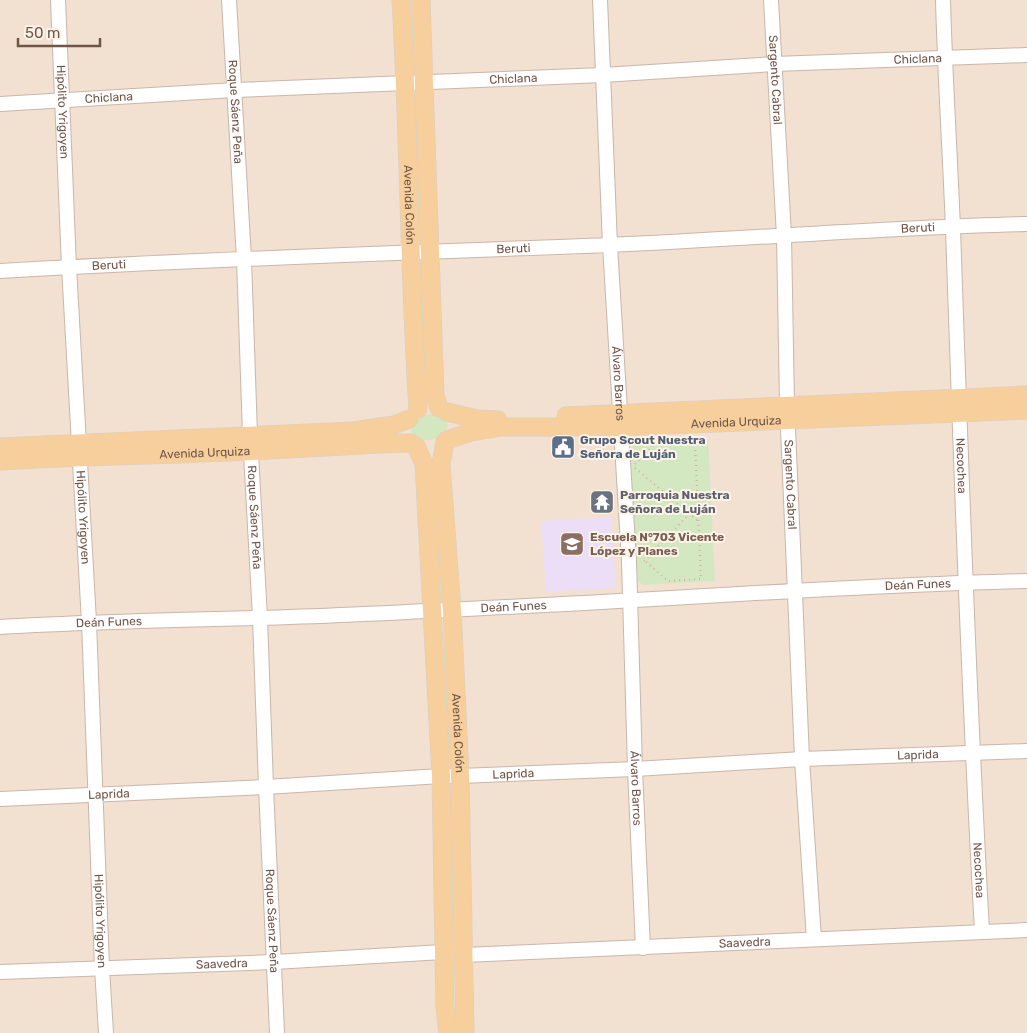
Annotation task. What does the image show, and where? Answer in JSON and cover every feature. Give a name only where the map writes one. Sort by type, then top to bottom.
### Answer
[{"type":"main road","name":"Avenida Colón","points":[[401,0],[406,84],[413,414]]},
{"type":"main road","name":"Avenida Colón","points":[[421,0],[435,395],[443,410]]},
{"type":"main road","name":"Avenida Urquiza","points":[[959,406],[1027,395]]},
{"type":"main road","name":"Avenida Urquiza","points":[[446,441],[471,432],[501,427],[619,420],[959,406],[1027,410]]},
{"type":"main road","points":[[429,407],[443,410],[450,418],[453,426],[452,433],[446,441],[436,446],[413,445],[406,438],[404,432],[405,425],[413,414],[429,407]]},
{"type":"main road","name":"Avenida Urquiza","points":[[443,410],[487,420],[619,420]]},
{"type":"main road","name":"Avenida Urquiza","points":[[250,443],[394,425],[413,414]]},
{"type":"main road","name":"Avenida Colón","points":[[446,441],[441,464],[452,610],[460,776],[466,1031]]},
{"type":"main road","name":"Avenida Urquiza","points":[[0,447],[80,450],[250,443],[413,445]]},
{"type":"main road","name":"Avenida Colón","points":[[413,445],[424,464],[441,776],[446,1033]]},
{"type":"main road","name":"Avenida Urquiza","points":[[0,461],[80,450]]},
{"type":"street","name":"Hipólito Yrigoyen","points":[[58,0],[69,267],[89,622],[106,1033]]},
{"type":"street","name":"Roque Sáenz Peña","points":[[229,0],[244,260],[250,443],[260,618],[278,1033]]},
{"type":"street","name":"Álvaro Barros","points":[[600,0],[619,420],[629,561],[635,769],[643,948]]},
{"type":"street","name":"Sargento Cabral","points":[[771,0],[784,236],[787,412],[802,759],[814,940]]},
{"type":"street","name":"Necochea","points":[[943,0],[944,58],[953,226],[964,583],[982,931]]},
{"type":"street","name":"Chiclana","points":[[0,104],[235,90],[603,75],[774,64],[1027,55]]},
{"type":"street","name":"Beruti","points":[[0,271],[430,251],[610,245],[953,226],[1027,224]]},
{"type":"street","name":"Deán Funes","points":[[0,627],[89,622],[260,618],[452,610],[795,590],[1027,581]]},
{"type":"street","name":"Laprida","points":[[0,799],[266,787],[441,776],[635,769],[802,759],[1027,751]]},
{"type":"street","name":"Saavedra","points":[[464,955],[1027,930]]},
{"type":"street","name":"Saavedra","points":[[0,972],[274,962],[443,952]]},
{"type":"path","points":[[629,561],[645,561],[668,581],[701,579],[695,443],[654,445],[633,466],[698,522]]},
{"type":"path","points":[[645,561],[698,505]]},
{"type":"shaded area","points":[[0,0],[1027,0],[1027,1033],[0,1033]]},
{"type":"shaded area","points":[[611,517],[616,588],[546,592],[541,521]]},
{"type":"green space","points":[[409,0],[414,0],[416,66],[412,66]]},
{"type":"green space","points":[[412,102],[416,102],[421,232],[417,232]]},
{"type":"green space","points":[[419,265],[423,265],[428,394],[424,395]]},
{"type":"green space","points":[[436,414],[444,419],[447,424],[447,429],[443,434],[430,440],[414,437],[411,430],[412,421],[420,416]]},
{"type":"green space","points":[[708,439],[715,581],[643,585],[636,579],[628,452],[637,442]]},
{"type":"green space","points":[[434,470],[443,599],[439,600]]},
{"type":"green space","points":[[441,631],[445,631],[450,760],[445,760]]},
{"type":"green space","points":[[448,796],[452,796],[456,1014]]},
{"type":"place","name":"Grupo Scout Nuestra Señora de Luján","points":[[563,447]]},
{"type":"place","name":"Parroquia Nuestra Señora de Luján","points":[[602,502]]},
{"type":"place","name":"Escuela N°703 Vicente López y Planes","points":[[572,544]]}]
